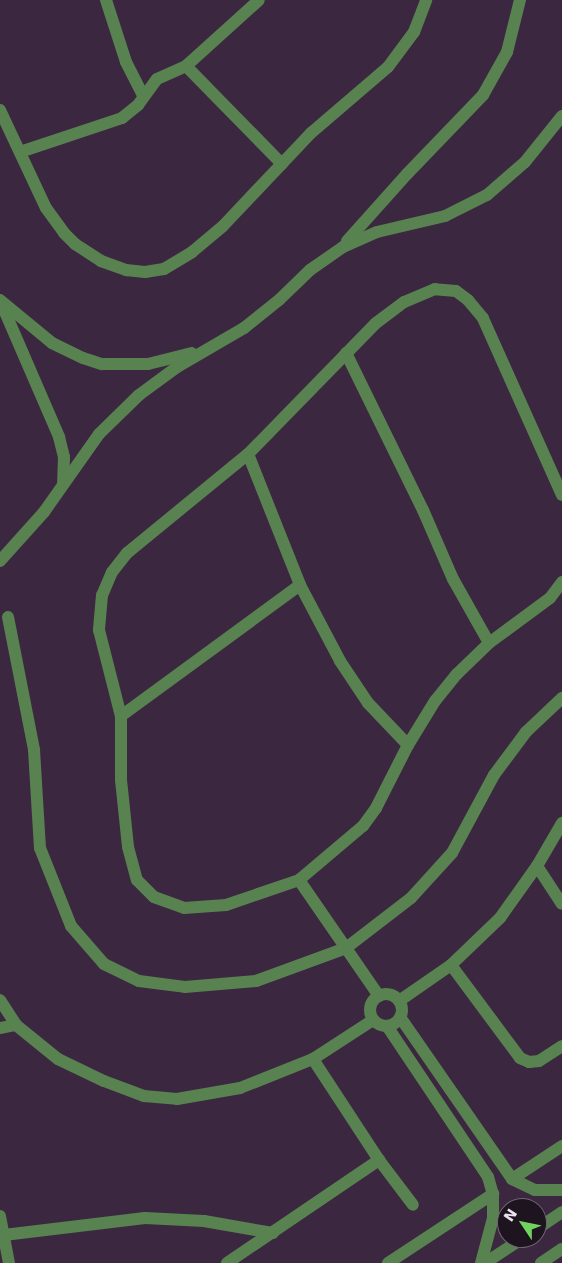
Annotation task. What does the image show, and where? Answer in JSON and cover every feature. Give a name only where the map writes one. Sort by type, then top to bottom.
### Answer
[{"type":"street","points":[[106,0],[126,62],[144,97]]},
{"type":"street","points":[[20,152],[113,122],[130,112],[157,79],[186,66],[259,0]]},
{"type":"street","points":[[0,110],[46,208],[64,233],[75,244],[101,261],[136,272],[164,269],[192,252],[243,206],[311,132],[394,60],[414,32],[426,0]]},
{"type":"street","points":[[342,247],[407,174],[483,95],[507,52],[520,0]]},
{"type":"street","points":[[186,66],[282,164]]},
{"type":"street","points":[[0,561],[28,532],[63,485],[85,451],[117,415],[158,381],[207,349],[244,328],[279,300],[310,270],[342,247],[377,232],[429,221],[474,203],[499,186],[525,162],[562,116]]},
{"type":"street","points":[[562,495],[483,318],[468,300],[456,292],[435,289],[404,302],[375,324],[248,454],[127,553],[112,572],[102,595],[99,630],[121,716],[121,780],[128,847],[137,880],[154,897],[184,908],[226,905],[299,880],[363,826],[376,808],[408,745],[435,701],[457,674],[490,643],[550,598],[562,582]]},
{"type":"street","points":[[0,300],[52,343],[83,358],[102,364],[148,364],[207,349]]},
{"type":"street","points":[[0,300],[59,436],[64,458],[63,485]]},
{"type":"street","points":[[346,353],[423,510],[453,580],[490,643]]},
{"type":"street","points":[[248,454],[300,585],[340,661],[368,703],[408,745]]},
{"type":"street","points":[[121,716],[300,585]]},
{"type":"street","points":[[8,618],[34,750],[40,848],[71,926],[104,964],[138,981],[185,987],[256,981],[346,948],[411,898],[452,853],[494,775],[526,732],[562,698]]},
{"type":"street","points":[[399,1001],[450,965],[500,918],[537,866],[562,823]]},
{"type":"street","points":[[537,866],[562,904]]},
{"type":"street","points":[[299,880],[379,996]]},
{"type":"street","points":[[450,965],[520,1058],[529,1062],[539,1061],[562,1046]]},
{"type":"street","points":[[390,994],[399,1001],[402,1012],[393,1025],[377,1024],[373,1020],[370,1009],[374,999],[390,994]]},
{"type":"street","points":[[0,1000],[16,1025],[58,1059],[104,1081],[144,1096],[177,1099],[240,1088],[313,1059],[373,1020]]},
{"type":"street","points":[[400,1017],[512,1179],[535,1190],[562,1190]]},
{"type":"street","points":[[0,1028],[16,1025]]},
{"type":"street","points":[[387,1026],[488,1177],[493,1194],[494,1218],[481,1263]]},
{"type":"street","points":[[313,1059],[379,1160],[413,1205]]},
{"type":"street","points":[[512,1179],[562,1146]]},
{"type":"street","points":[[227,1263],[379,1160]]},
{"type":"street","points":[[388,1263],[493,1194]]},
{"type":"street","points":[[547,1222],[562,1212]]},
{"type":"street","points":[[0,1216],[9,1263]]},
{"type":"street","points":[[4,1235],[145,1218],[204,1222],[273,1233]]},
{"type":"street","points":[[485,1263],[508,1248]]},
{"type":"street","points":[[541,1263],[562,1249]]}]
